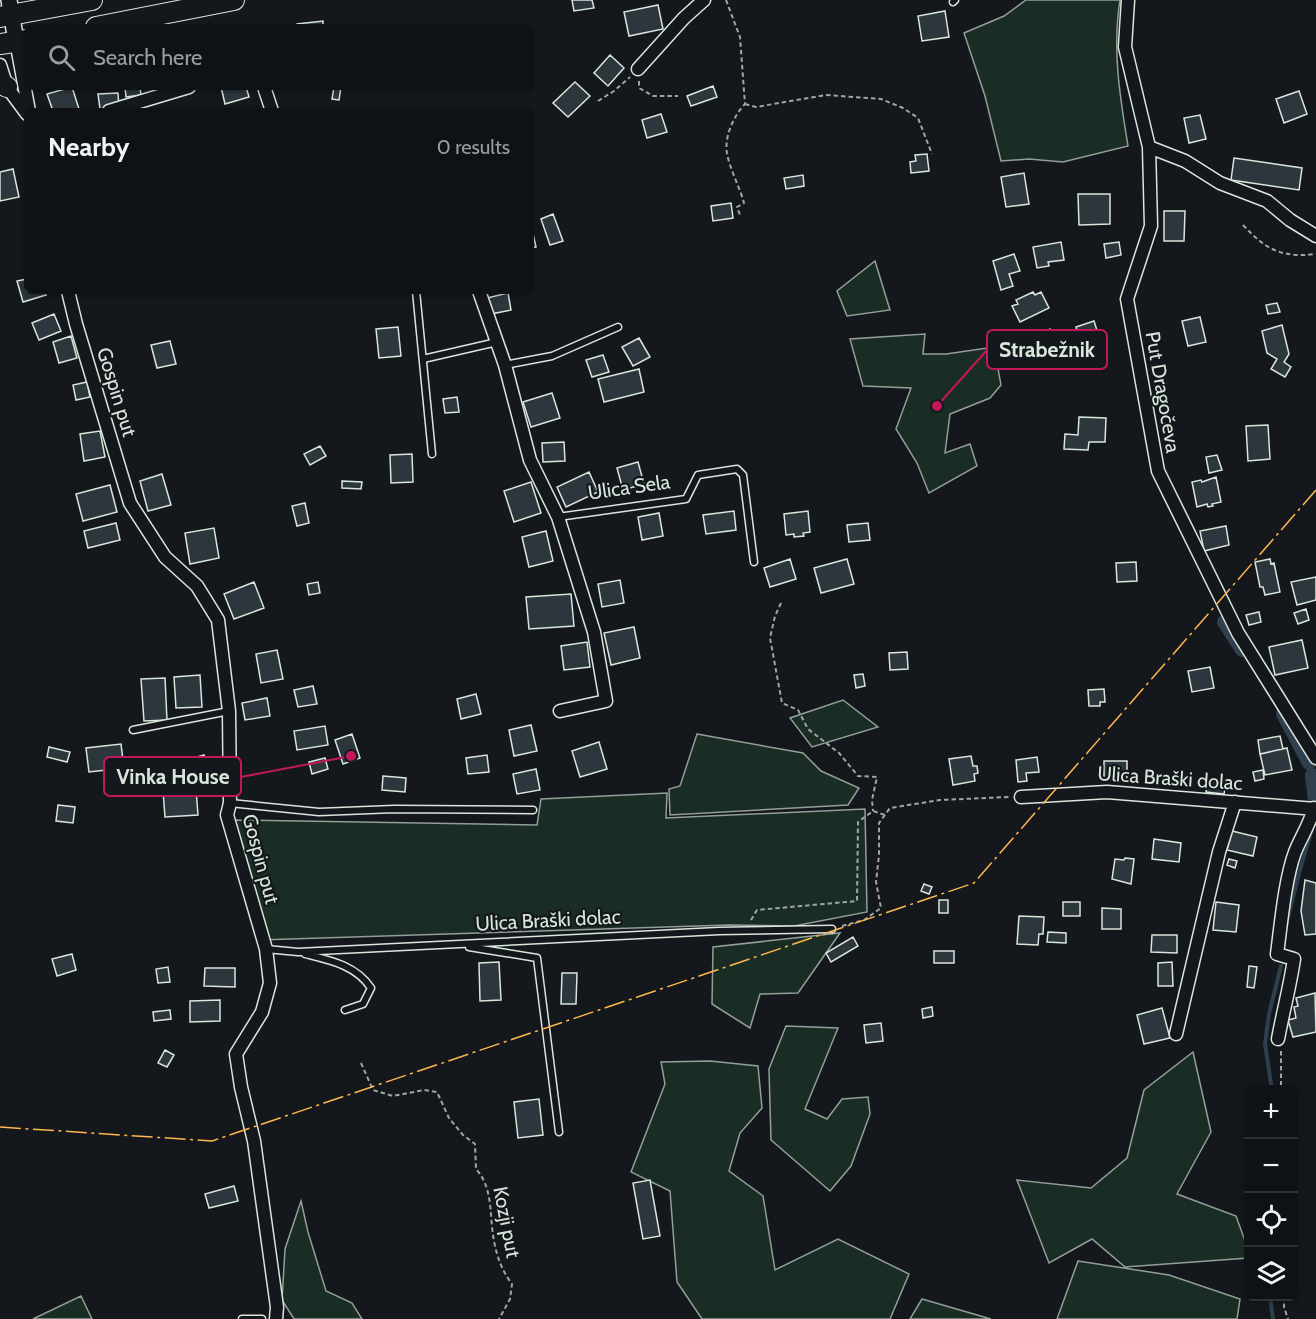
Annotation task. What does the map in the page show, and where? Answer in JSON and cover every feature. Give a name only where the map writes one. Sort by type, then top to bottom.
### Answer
[{"type":"main road","points":[[7,11],[92,0]]},
{"type":"main road","points":[[111,24],[234,0]]},
{"type":"street","points":[[639,69],[684,18],[704,0]]},
{"type":"street","name":"Put Dragočeva","points":[[1128,0],[1125,47],[1149,147],[1151,226],[1127,299],[1158,471],[1238,633],[1316,758]]},
{"type":"street","points":[[7,11],[27,108]]},
{"type":"street","points":[[0,65],[4,85],[24,108]]},
{"type":"street","points":[[119,108],[179,90]]},
{"type":"street","points":[[265,90],[271,108]]},
{"type":"street","points":[[1149,147],[1185,161],[1220,183],[1267,201],[1290,220],[1316,236]]},
{"type":"street","name":"Gospin put","points":[[69,294],[130,503],[165,557],[197,586],[218,620],[229,711],[230,803],[227,815],[266,949],[270,983],[262,1012],[236,1054],[254,1141],[277,1307],[276,1319]]},
{"type":"street","points":[[480,294],[506,365],[530,460],[558,517],[594,632],[606,701],[560,711]]},
{"type":"street","name":"Ulica Braški dolac","points":[[1021,796],[1107,792],[1315,808]]},
{"type":"street","points":[[1176,1034],[1219,852],[1235,802]]},
{"type":"street","points":[[1278,1039],[1284,1006],[1291,985],[1294,959],[1277,954],[1285,897],[1295,853],[1315,808]]},
{"type":"lane","points":[[416,294],[432,454]]},
{"type":"lane","points":[[506,365],[552,356],[618,327]]},
{"type":"lane","points":[[423,359],[497,342]]},
{"type":"lane","name":"Ulica Sela","points":[[558,517],[687,499],[698,475],[737,469],[743,475],[754,562]]},
{"type":"lane","points":[[133,730],[229,711]]},
{"type":"lane","points":[[230,803],[319,812],[394,808],[532,810]]},
{"type":"lane","name":"Ulica Braški dolac","points":[[266,949],[298,952],[832,929]]},
{"type":"lane","points":[[457,944],[537,958],[559,1132]]},
{"type":"lane","points":[[298,952],[337,962],[363,976],[371,988],[363,1004],[345,1010]]},
{"type":"lane","points":[[242,1319],[262,1319]]},
{"type":"path","points":[[726,0],[740,38],[741,80],[745,104]]},
{"type":"path","points":[[639,69],[639,88],[653,96],[678,96]]},
{"type":"path","points":[[598,101],[614,91],[639,69]]},
{"type":"path","points":[[745,104],[756,107],[826,95],[881,99],[903,108],[918,118],[932,154]]},
{"type":"path","points":[[740,215],[737,207],[744,203],[726,152],[730,130],[739,109],[745,104]]},
{"type":"path","points":[[1244,225],[1258,241],[1276,250],[1296,256],[1316,254]]},
{"type":"path","points":[[781,603],[775,616],[770,638],[783,703],[798,710],[808,729],[839,753],[858,776],[877,777],[872,801],[873,811]]},
{"type":"path","points":[[832,929],[864,920],[880,908],[876,882],[879,823],[890,808],[940,800],[1021,796]]},
{"type":"path","points":[[873,811],[885,815]]},
{"type":"path","points":[[748,931],[751,918],[757,910],[857,901],[858,822],[873,811]]},
{"type":"path","points":[[1278,1039],[1282,1058],[1281,1085]]},
{"type":"path","name":"Kozji put","points":[[360,1063],[373,1090],[393,1096],[424,1089],[437,1092],[450,1118],[463,1135],[475,1144],[476,1169],[484,1178],[490,1194],[494,1242],[503,1272],[512,1284],[510,1299],[499,1319]]},
{"type":"path","points":[[1284,1301],[1288,1319]]},
{"type":"green space","points":[[1026,0],[1120,0],[1117,55],[1128,146],[1063,162],[1029,159],[1001,161],[985,96],[964,33],[1004,16]]},
{"type":"green space","points":[[875,261],[890,310],[847,316],[837,291]]},
{"type":"green space","points":[[925,334],[923,354],[946,354],[994,347],[1001,385],[990,398],[950,414],[945,453],[970,444],[977,466],[929,493],[917,463],[896,429],[911,388],[863,386],[850,339]]},
{"type":"green space","points":[[843,700],[878,727],[812,747],[790,718]]},
{"type":"green space","points":[[697,734],[803,753],[821,771],[859,788],[848,805],[670,815],[669,789],[680,786]]},
{"type":"green space","points":[[667,793],[666,818],[865,809],[867,912],[794,926],[729,925],[259,940],[232,820],[537,825],[541,799]]},
{"type":"green space","points":[[840,933],[798,993],[760,994],[750,1028],[712,1004],[713,947]]},
{"type":"green space","points":[[786,1026],[838,1028],[805,1109],[827,1119],[842,1099],[868,1097],[870,1114],[851,1166],[830,1191],[771,1140],[769,1069]]},
{"type":"green space","points":[[1193,1052],[1211,1132],[1177,1194],[1236,1216],[1244,1238],[1244,1258],[1125,1267],[1092,1239],[1049,1263],[1017,1180],[1091,1188],[1127,1158],[1144,1090]]},
{"type":"green space","points":[[710,1061],[758,1066],[762,1108],[740,1133],[729,1171],[763,1196],[775,1270],[838,1239],[909,1274],[890,1319],[702,1319],[677,1282],[670,1191],[631,1172],[665,1084],[661,1062]]},
{"type":"green space","points":[[301,1201],[326,1291],[352,1303],[362,1319],[294,1319],[282,1300],[285,1249]]},
{"type":"green space","points":[[1078,1261],[1169,1275],[1240,1299],[1237,1319],[1057,1319]]},
{"type":"green space","points":[[81,1296],[92,1319],[33,1319]]},
{"type":"green space","points":[[922,1299],[991,1319],[910,1319]]},
{"type":"building","points":[[572,0],[592,0],[594,8],[574,11]]},
{"type":"building","points":[[658,5],[663,29],[629,36],[624,12]]},
{"type":"building","points":[[945,11],[949,37],[922,41],[918,16]]},
{"type":"building","points":[[323,21],[323,24],[297,24]]},
{"type":"building","points":[[610,55],[624,68],[608,86],[594,73]]},
{"type":"building","points":[[575,82],[590,96],[568,117],[553,103]]},
{"type":"building","points":[[713,86],[717,97],[691,106],[687,96]]},
{"type":"building","points":[[73,90],[79,108],[52,108],[47,94]]},
{"type":"building","points":[[125,90],[140,90],[141,95],[126,97]]},
{"type":"building","points":[[222,90],[247,90],[249,97],[225,104]]},
{"type":"building","points":[[334,90],[341,90],[339,100],[332,99]]},
{"type":"building","points":[[1299,91],[1307,114],[1284,123],[1276,99]]},
{"type":"building","points":[[118,93],[119,107],[100,108],[98,94]]},
{"type":"building","points":[[661,114],[667,132],[647,138],[642,120]]},
{"type":"building","points":[[1200,115],[1206,139],[1189,143],[1184,118]]},
{"type":"building","points":[[927,154],[929,171],[911,173],[910,162],[916,161],[915,155]]},
{"type":"building","points":[[1234,158],[1302,168],[1299,190],[1231,180]]},
{"type":"building","points":[[13,169],[19,197],[0,201],[0,172]]},
{"type":"building","points":[[1024,173],[1029,204],[1006,207],[1001,177]]},
{"type":"building","points":[[803,175],[804,186],[786,189],[784,178]]},
{"type":"building","points":[[1078,194],[1110,194],[1110,224],[1079,225]]},
{"type":"building","points":[[731,203],[733,218],[713,221],[711,206]]},
{"type":"building","points":[[1164,211],[1185,211],[1184,241],[1164,241]]},
{"type":"building","points":[[553,214],[563,241],[550,245],[541,219]]},
{"type":"building","points":[[1061,242],[1064,260],[1048,262],[1049,266],[1037,268],[1033,247]]},
{"type":"building","points":[[1119,242],[1121,255],[1106,258],[1104,244]]},
{"type":"building","points":[[1014,254],[1020,271],[1009,274],[1013,286],[1001,290],[993,261]]},
{"type":"building","points":[[24,280],[24,294],[46,295],[23,302],[17,281]]},
{"type":"building","points":[[1033,292],[1035,295],[1041,292],[1049,308],[1020,322],[1012,306],[1018,304],[1016,300]]},
{"type":"building","points":[[508,294],[511,310],[491,314],[487,298]]},
{"type":"building","points":[[1277,303],[1280,312],[1268,314],[1266,305]]},
{"type":"building","points":[[54,314],[61,331],[39,340],[32,323]]},
{"type":"building","points":[[1200,317],[1206,342],[1188,346],[1182,321]]},
{"type":"building","points":[[1094,321],[1100,340],[1081,346],[1076,327]]},
{"type":"building","points":[[1282,325],[1289,354],[1284,362],[1291,367],[1285,377],[1271,369],[1277,359],[1267,353],[1262,331]]},
{"type":"building","points":[[398,327],[401,356],[379,358],[376,329]]},
{"type":"building","points":[[1050,329],[1060,350],[1042,359],[1032,339]]},
{"type":"building","points":[[71,336],[77,358],[59,363],[53,342]]},
{"type":"building","points":[[639,338],[650,357],[633,366],[622,347]]},
{"type":"building","points":[[170,341],[176,364],[157,368],[151,345]]},
{"type":"building","points":[[603,355],[609,372],[592,377],[586,360]]},
{"type":"building","points":[[639,369],[644,392],[604,402],[598,379]]},
{"type":"building","points":[[87,382],[90,397],[76,400],[73,385]]},
{"type":"building","points":[[552,393],[560,418],[531,427],[523,402]]},
{"type":"building","points":[[457,397],[459,412],[445,413],[443,399]]},
{"type":"building","points":[[1079,417],[1106,418],[1105,442],[1089,442],[1088,450],[1064,449],[1065,434],[1078,435]]},
{"type":"building","points":[[1268,425],[1270,459],[1248,461],[1246,426]]},
{"type":"building","points":[[100,431],[105,457],[84,461],[80,434]]},
{"type":"building","points":[[564,442],[565,461],[543,462],[542,443]]},
{"type":"building","points":[[320,446],[326,456],[310,465],[304,454]]},
{"type":"building","points":[[412,454],[413,482],[391,483],[390,455]]},
{"type":"building","points":[[1217,455],[1222,470],[1209,473],[1206,457]]},
{"type":"building","points":[[638,462],[644,484],[623,490],[617,468]]},
{"type":"building","points":[[589,472],[598,492],[566,507],[557,487]]},
{"type":"building","points":[[162,474],[171,505],[148,511],[140,481]]},
{"type":"building","points":[[1216,477],[1221,502],[1212,504],[1213,506],[1208,507],[1207,504],[1197,507],[1192,482],[1201,480],[1202,482]]},
{"type":"building","points":[[342,481],[362,482],[361,489],[342,488]]},
{"type":"building","points":[[531,482],[541,513],[514,522],[504,491]]},
{"type":"building","points":[[110,485],[117,512],[83,521],[76,494]]},
{"type":"building","points":[[305,503],[309,523],[297,526],[292,506]]},
{"type":"building","points":[[734,511],[736,530],[706,534],[703,515]]},
{"type":"building","points":[[808,511],[810,532],[803,533],[804,536],[786,535],[784,514]]},
{"type":"building","points":[[659,513],[663,536],[642,540],[638,517]]},
{"type":"building","points":[[116,523],[120,540],[88,548],[84,531]]},
{"type":"building","points":[[868,523],[870,540],[849,542],[847,525]]},
{"type":"building","points":[[1226,526],[1229,545],[1204,551],[1200,531]]},
{"type":"building","points":[[214,528],[219,558],[190,564],[185,533]]},
{"type":"building","points":[[546,531],[553,561],[529,567],[522,537]]},
{"type":"building","points":[[790,559],[796,579],[770,587],[764,568]]},
{"type":"building","points":[[847,559],[854,584],[821,593],[814,568]]},
{"type":"building","points":[[1270,559],[1271,564],[1274,563],[1280,592],[1265,595],[1263,587],[1260,587],[1255,562]]},
{"type":"building","points":[[1136,562],[1137,581],[1117,582],[1116,563]]},
{"type":"building","points":[[1316,577],[1316,600],[1297,605],[1291,582]]},
{"type":"building","points":[[620,580],[624,603],[602,607],[598,584]]},
{"type":"building","points":[[254,582],[264,608],[234,619],[224,594]]},
{"type":"building","points":[[318,582],[320,593],[309,595],[307,584]]},
{"type":"building","points":[[571,594],[574,626],[529,629],[526,597]]},
{"type":"building","points":[[1306,609],[1309,620],[1298,624],[1294,613]]},
{"type":"building","points":[[1259,612],[1261,622],[1249,625],[1246,615]]},
{"type":"building","points":[[634,627],[640,658],[611,665],[604,633]]},
{"type":"building","points":[[1302,640],[1308,668],[1275,675],[1269,647]]},
{"type":"building","points":[[587,642],[590,667],[564,670],[561,646]]},
{"type":"building","points":[[277,650],[283,679],[261,683],[256,654]]},
{"type":"building","points":[[907,652],[908,669],[890,670],[889,653]]},
{"type":"building","points":[[1210,667],[1214,688],[1192,692],[1188,671]]},
{"type":"building","points":[[863,674],[865,686],[856,688],[854,675]]},
{"type":"building","points":[[200,675],[202,707],[176,708],[174,677]]},
{"type":"building","points":[[165,678],[167,720],[144,721],[141,679]]},
{"type":"building","points":[[313,686],[317,704],[298,707],[294,690]]},
{"type":"building","points":[[1104,689],[1105,702],[1100,702],[1100,706],[1089,706],[1088,690]]},
{"type":"building","points":[[476,694],[481,714],[461,719],[457,699]]},
{"type":"building","points":[[267,698],[270,716],[245,720],[242,703]]},
{"type":"building","points":[[531,725],[537,751],[514,756],[509,730]]},
{"type":"building","points":[[325,726],[328,745],[297,750],[294,731]]},
{"type":"building","points":[[352,734],[360,758],[343,764],[335,740]]},
{"type":"building","points":[[1280,736],[1283,749],[1260,754],[1258,740]]},
{"type":"building","points":[[599,742],[607,769],[580,777],[572,751]]},
{"type":"building","points":[[121,744],[124,768],[89,772],[86,748]]},
{"type":"building","points":[[49,747],[70,752],[67,762],[47,757]]},
{"type":"building","points":[[1287,748],[1292,770],[1265,775],[1260,754]]},
{"type":"building","points":[[204,755],[210,778],[163,791],[157,769]]},
{"type":"building","points":[[487,755],[489,772],[468,774],[466,758]]},
{"type":"building","points":[[971,756],[973,766],[977,766],[978,773],[974,774],[975,781],[953,785],[949,759]]},
{"type":"building","points":[[1037,757],[1039,772],[1026,773],[1027,781],[1018,782],[1016,760]]},
{"type":"building","points":[[325,758],[328,769],[312,774],[309,762]]},
{"type":"building","points":[[1104,761],[1127,761],[1127,780],[1104,780]]},
{"type":"building","points":[[536,769],[540,790],[517,794],[513,774]]},
{"type":"building","points":[[1263,770],[1264,779],[1255,781],[1253,772]]},
{"type":"building","points":[[383,776],[406,778],[405,792],[382,790]]},
{"type":"building","points":[[1208,779],[1226,782],[1224,794],[1206,792]]},
{"type":"building","points":[[196,789],[198,815],[165,817],[163,791]]},
{"type":"building","points":[[58,805],[75,807],[73,823],[56,821]]},
{"type":"building","points":[[1232,831],[1257,837],[1253,856],[1227,850]]},
{"type":"building","points":[[1154,839],[1181,843],[1179,862],[1152,859]]},
{"type":"building","points":[[1125,858],[1134,859],[1131,884],[1112,879],[1115,859],[1124,860]]},
{"type":"building","points":[[1229,859],[1237,861],[1235,868],[1227,865]]},
{"type":"building","points":[[1305,880],[1316,883],[1316,934],[1305,935],[1301,911]]},
{"type":"building","points":[[924,884],[932,887],[929,894],[921,891]]},
{"type":"building","points":[[939,900],[948,900],[948,913],[939,913]]},
{"type":"building","points":[[1063,902],[1080,902],[1080,916],[1063,916]]},
{"type":"building","points":[[1216,902],[1239,905],[1236,932],[1213,930]]},
{"type":"building","points":[[1102,908],[1121,909],[1121,929],[1102,929]]},
{"type":"building","points":[[1019,916],[1044,917],[1043,934],[1039,934],[1038,945],[1017,944]]},
{"type":"building","points":[[1048,932],[1066,933],[1066,943],[1047,942]]},
{"type":"building","points":[[1152,935],[1177,935],[1177,953],[1151,952]]},
{"type":"building","points":[[853,937],[858,946],[831,962],[826,953]]},
{"type":"building","points":[[934,951],[954,951],[954,963],[934,963]]},
{"type":"building","points":[[72,954],[76,970],[57,976],[52,959]]},
{"type":"building","points":[[499,962],[501,1000],[480,1001],[479,963]]},
{"type":"building","points":[[1172,962],[1173,986],[1158,986],[1158,963]]},
{"type":"building","points":[[1249,966],[1257,967],[1254,988],[1247,987]]},
{"type":"building","points":[[168,967],[170,982],[158,983],[156,969]]},
{"type":"building","points":[[205,968],[235,968],[235,987],[204,986]]},
{"type":"building","points":[[562,973],[577,973],[576,1004],[561,1004]]},
{"type":"building","points":[[1315,993],[1316,1032],[1293,1037],[1288,1020],[1296,1018],[1294,1007],[1298,1006],[1296,998]]},
{"type":"building","points":[[220,1000],[220,1021],[190,1022],[190,1001]]},
{"type":"building","points":[[932,1007],[933,1016],[923,1018],[922,1009]]},
{"type":"building","points":[[1162,1008],[1170,1038],[1144,1044],[1137,1015]]},
{"type":"building","points":[[170,1010],[171,1019],[154,1021],[153,1012]]},
{"type":"building","points":[[881,1023],[883,1041],[866,1043],[864,1025]]},
{"type":"building","points":[[165,1050],[174,1055],[167,1067],[158,1063]]},
{"type":"building","points":[[539,1099],[543,1135],[518,1138],[514,1102]]},
{"type":"building","points":[[650,1180],[660,1236],[643,1239],[633,1183]]},
{"type":"building","points":[[234,1186],[238,1201],[209,1208],[205,1194]]},
{"type":"waterway","points":[[1224,622],[1242,650]]},
{"type":"waterway","points":[[1283,714],[1309,763]]},
{"type":"waterway","points":[[1312,775],[1315,801]]},
{"type":"waterway","points":[[1286,926],[1312,829]]},
{"type":"waterway","points":[[1271,1085],[1265,1044],[1269,1014],[1281,966]]},
{"type":"waterway","points":[[1271,1301],[1273,1319]]},
{"type":"power","points":[[0,1127],[212,1141],[974,883],[1316,490]]},
{"type":"place","name":"Strabežnik","points":[[937,406]]},
{"type":"place","name":"Vinka House","points":[[351,756]]}]
